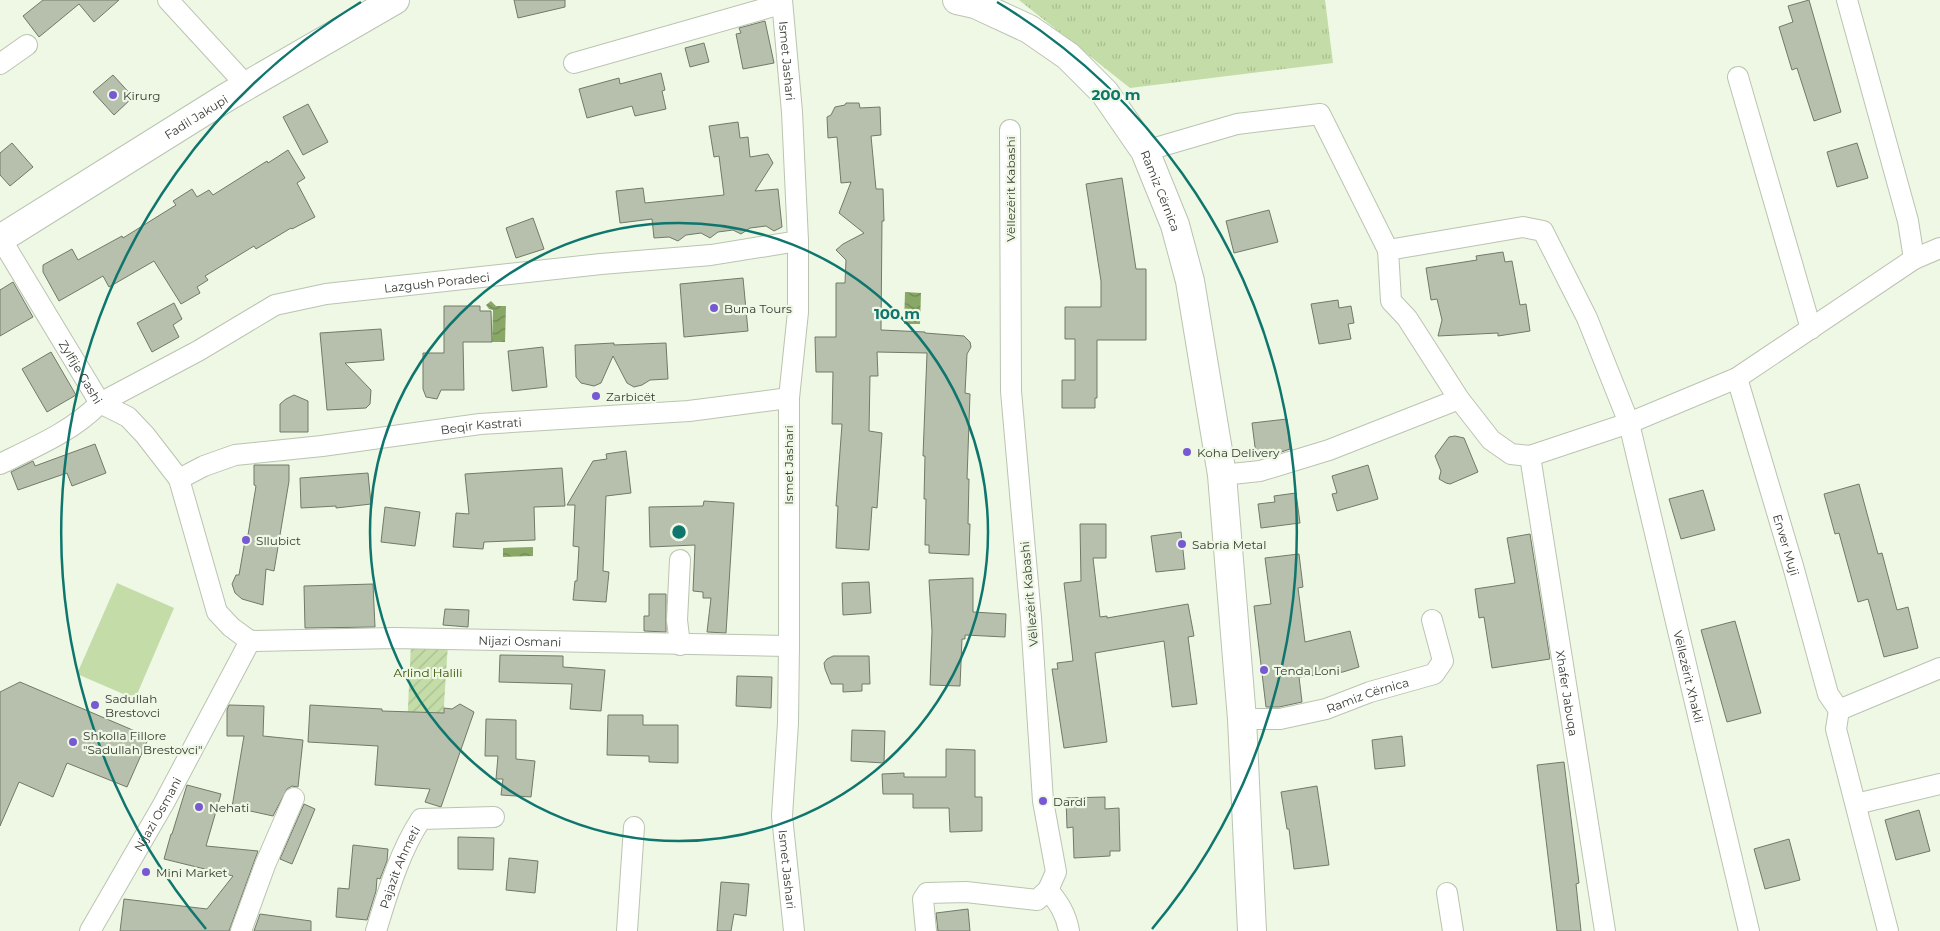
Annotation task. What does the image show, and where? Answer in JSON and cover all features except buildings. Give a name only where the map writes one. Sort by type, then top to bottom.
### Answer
[{"type":"street","points":[[168,0],[247,86]]},
{"type":"street","name":"Fadil Jakupi","points":[[2,235],[247,86],[395,0]]},
{"type":"street","name":"Ramiz Cërnica","points":[[957,0],[975,4],[1029,29],[1068,56],[1105,93],[1145,150],[1175,225],[1190,281],[1222,475],[1242,719],[1252,931]]},
{"type":"street","points":[[1847,0],[1908,221],[1914,259]]},
{"type":"street","points":[[574,64],[781,2]]},
{"type":"street","name":"Ismet Jashari","points":[[781,2],[792,112],[798,241],[798,312],[789,398],[788,723],[782,816],[794,931]]},
{"type":"street","points":[[0,64],[27,45]]},
{"type":"street","points":[[1738,77],[1811,329]]},
{"type":"street","points":[[1145,150],[1237,124],[1320,114],[1388,250],[1392,301],[1407,318],[1459,399],[1491,440],[1512,454],[1530,456],[1628,423],[1737,378],[1914,259],[1940,248]]},
{"type":"street","name":"Vëllezërit Kabashi","points":[[1010,130],[1011,391],[1031,618],[1044,801],[1056,872],[1048,890]]},
{"type":"street","name":"Vëllezërit Xhakli","points":[[1388,250],[1523,226],[1543,231],[1587,318],[1628,423],[1749,931]]},
{"type":"street","name":"Zylfije Gashi","points":[[0,464],[57,435],[90,414],[100,403],[2,235]]},
{"type":"street","name":"Lazgush Poradeci","points":[[100,403],[198,351],[275,305],[326,294],[582,266],[711,255],[798,241]]},
{"type":"street","name":"Enver Muji","points":[[1737,378],[1793,566],[1828,694],[1839,710]]},
{"type":"street","name":"Beqir Kastrati","points":[[179,480],[204,466],[235,455],[322,446],[480,424],[689,411],[789,398]]},
{"type":"street","points":[[1222,475],[1260,471],[1329,450],[1459,399]]},
{"type":"street","points":[[100,403],[128,417],[145,435],[179,480],[217,612],[231,627],[250,641]]},
{"type":"street","name":"Xhafer Jabuqa","points":[[1530,456],[1604,931]]},
{"type":"street","points":[[680,560],[677,620],[680,645]]},
{"type":"street","name":"Ramiz Cërnica","points":[[1242,719],[1280,719],[1326,709],[1370,692],[1434,674],[1443,661],[1432,620]]},
{"type":"street","name":"Nijazi Osmani","points":[[90,931],[164,803],[250,641],[394,638],[789,646]]},
{"type":"street","points":[[1888,931],[1836,730],[1839,710],[1940,668]]},
{"type":"street","points":[[1856,804],[1940,784]]},
{"type":"street","points":[[241,931],[265,865],[294,798]]},
{"type":"street","name":"Pajazit Ahmeti","points":[[376,931],[408,839],[421,819],[494,816]]},
{"type":"street","points":[[627,931],[634,827]]},
{"type":"street","points":[[926,931],[923,898],[927,893],[966,892],[1037,900],[1048,890],[1066,917],[1069,931]]},
{"type":"street","points":[[1447,893],[1453,931]]},
{"type":"green space","points":[[1019,0],[1325,0],[1333,63],[1130,88]]},
{"type":"green space","points":[[117,583],[174,608],[135,699],[77,674]]},
{"type":"green space","name":"Arlind Halili","points":[[448,643],[441,751],[406,749],[411,644]]},
{"type":"water","points":[[905,292],[921,293],[920,324],[904,324]]},
{"type":"water","points":[[491,301],[496,306],[506,306],[505,342],[492,342],[493,310],[489,309],[486,305]]},
{"type":"water","points":[[533,547],[533,556],[503,557],[503,548]]},
{"type":"place","name":"Kirurg","points":[[113,95]]},
{"type":"place","name":"Buna Tours","points":[[714,308]]},
{"type":"place","name":"Zarbicët","points":[[596,396]]},
{"type":"place","name":"Koha Delivery","points":[[1187,452]]},
{"type":"place","name":"Sllubict","points":[[246,540]]},
{"type":"place","name":"Sabria Metal","points":[[1182,544]]},
{"type":"place","name":"Tenda Loni","points":[[1264,670]]},
{"type":"place","name":"Sadullah Brestovci","points":[[95,705]]},
{"type":"place","name":"Shkolla Fillore \"Sadullah Brestovci\"","points":[[73,742]]},
{"type":"place","name":"Dardi","points":[[1043,801]]},
{"type":"place","name":"Nehati","points":[[199,807]]},
{"type":"place","name":"Mini Market","points":[[146,872]]}]
